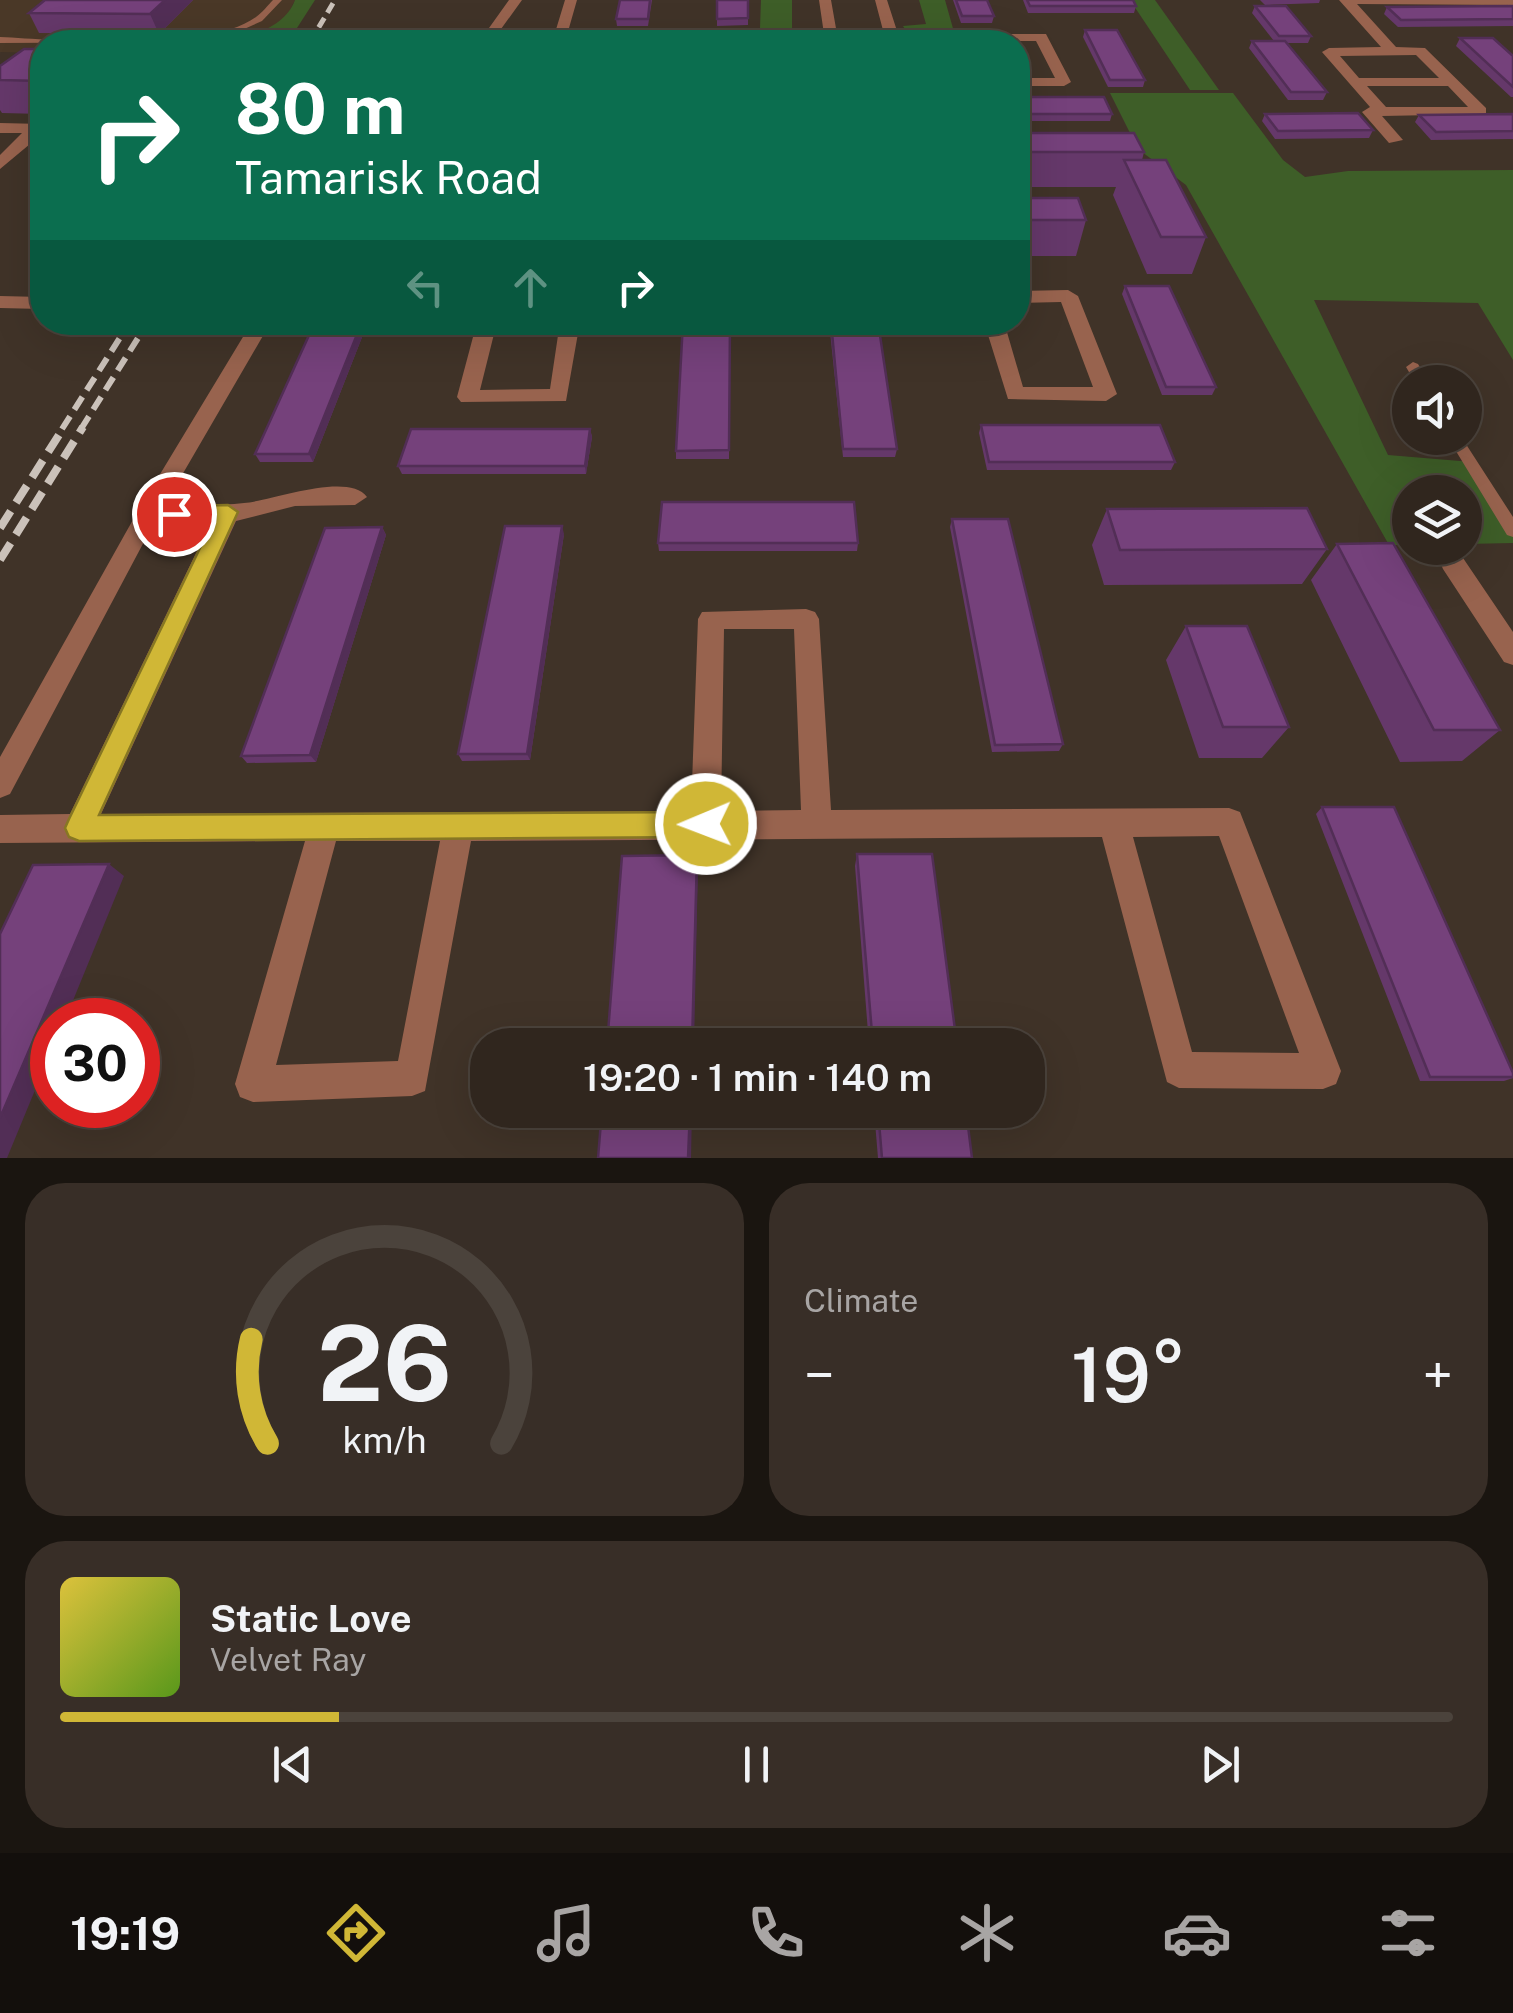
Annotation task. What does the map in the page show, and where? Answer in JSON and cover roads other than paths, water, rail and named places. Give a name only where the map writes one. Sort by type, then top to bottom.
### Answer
[{"type":"street","points":[[494,30],[516,0]]},
{"type":"street","points":[[562,30],[572,0]]},
{"type":"street","points":[[825,0],[830,30]]},
{"type":"street","points":[[881,0],[890,30]]},
{"type":"street","points":[[1345,0],[1513,0]]},
{"type":"street","points":[[1345,0],[1392,51]]},
{"type":"street","points":[[1030,38],[1041,37],[1064,82],[1030,82]]},
{"type":"street","points":[[1382,112],[1329,52],[1420,51],[1481,111],[1382,112],[1370,112],[1395,140]]},
{"type":"street","points":[[1356,82],[1452,82]]},
{"type":"street","points":[[0,128],[30,129]]},
{"type":"street","points":[[0,164],[30,137]]},
{"type":"street","points":[[998,335],[1015,394],[1106,394],[1068,296],[1030,296]]},
{"type":"street","points":[[0,302],[30,303]]},
{"type":"street","points":[[0,785],[147,514],[254,335]]},
{"type":"street","points":[[485,335],[468,397],[559,396],[568,335]]},
{"type":"street","points":[[147,514],[249,512],[295,498],[354,497]]},
{"type":"street","points":[[79,828],[228,512]]},
{"type":"street","points":[[1454,565],[1513,654]]},
{"type":"street","points":[[706,824],[711,619],[806,619],[817,824]]},
{"type":"street","points":[[0,828],[1230,822],[1324,1071],[1178,1070],[1114,823]]},
{"type":"street","points":[[325,826],[254,1084],[412,1078],[458,826]]},
{"type":"lane","points":[[240,30],[272,10],[278,0]]},
{"type":"lane","points":[[0,40],[30,40]]},
{"type":"lane","points":[[1465,455],[1513,532]]},
{"type":"railway","points":[[317,30],[335,0]]},
{"type":"railway","points":[[62,429],[122,335]]},
{"type":"railway","points":[[81,429],[140,335]]},
{"type":"railway","points":[[0,528],[64,427]]},
{"type":"railway","points":[[0,560],[83,427]]}]
